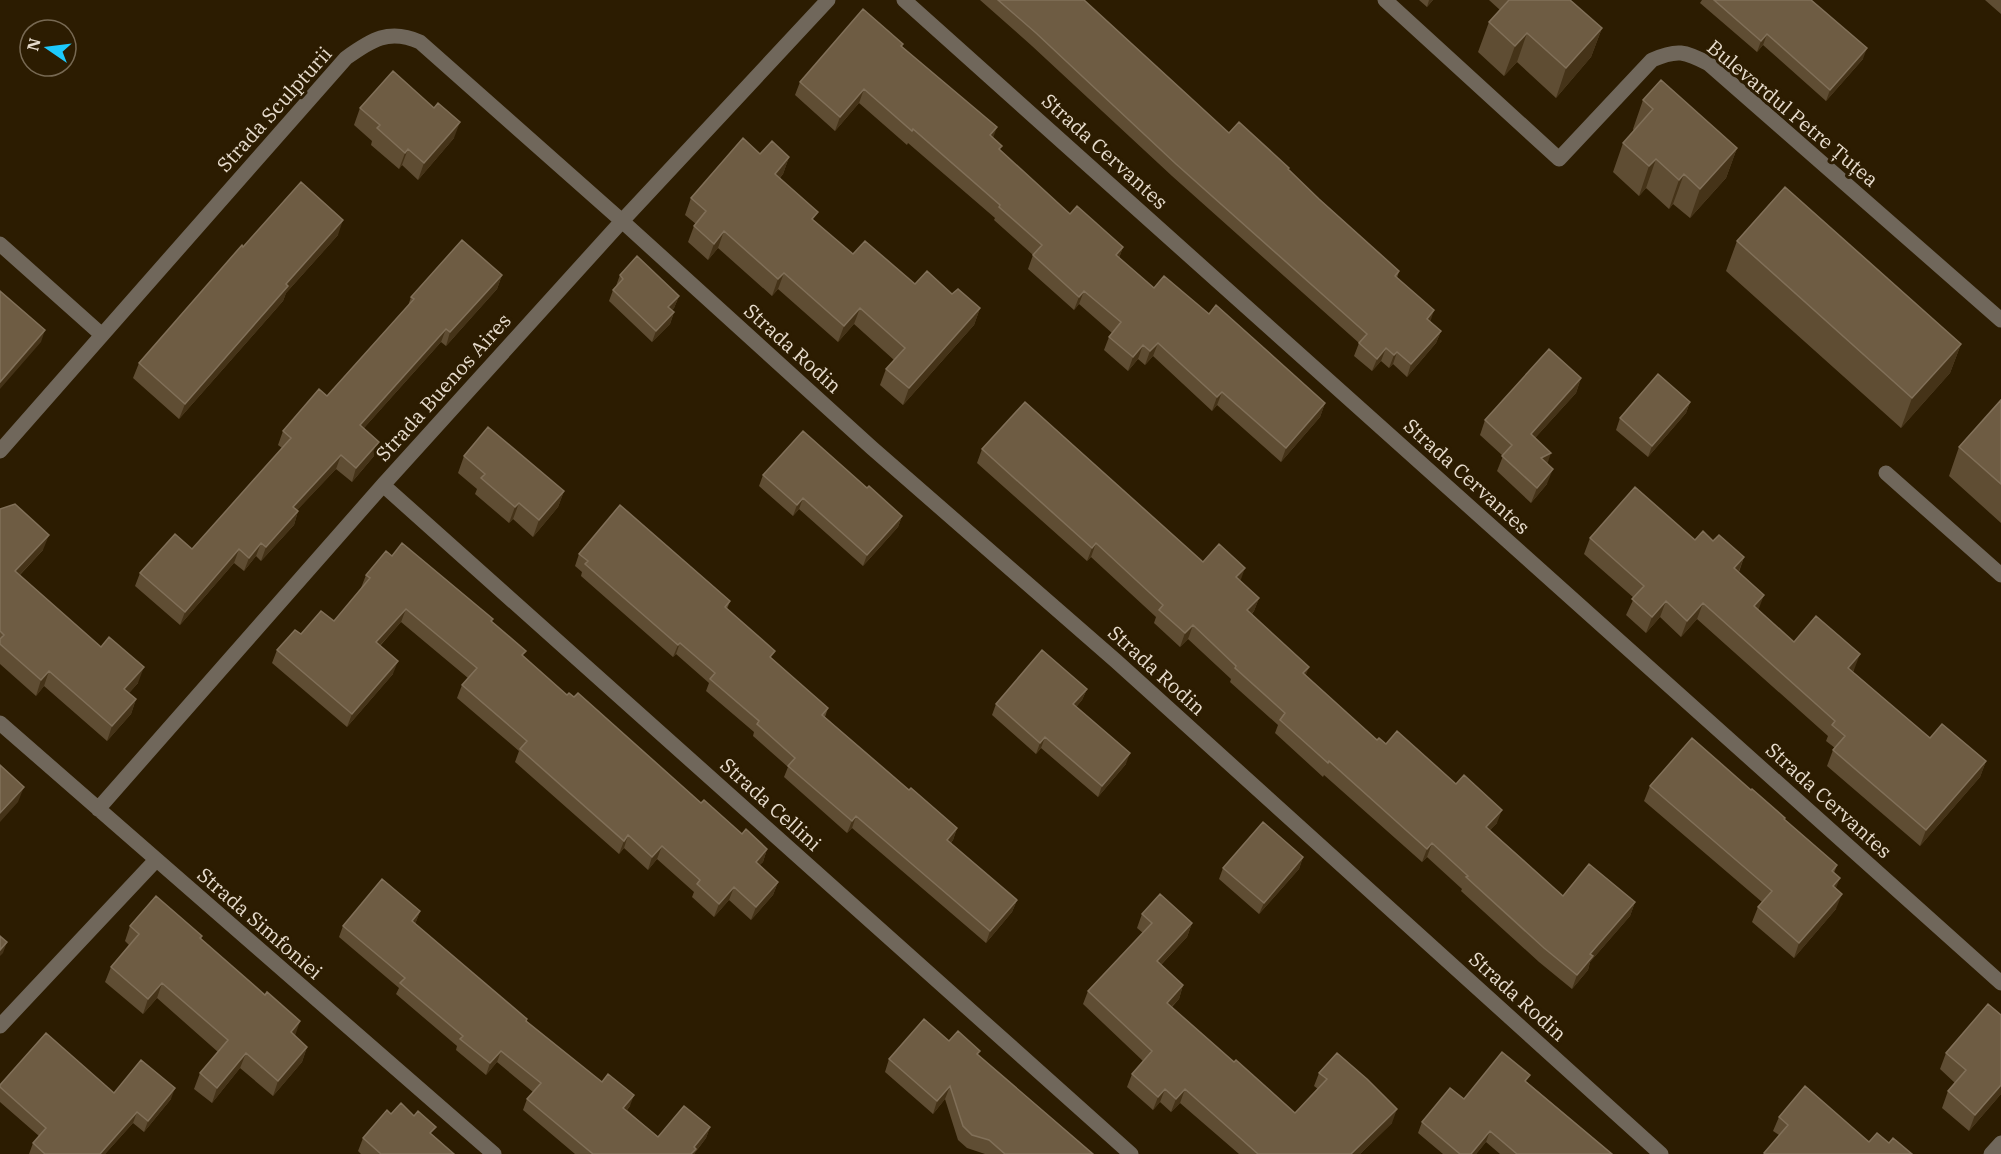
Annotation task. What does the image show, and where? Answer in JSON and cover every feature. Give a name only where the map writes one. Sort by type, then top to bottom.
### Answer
[{"type":"street","name":"Strada Buenos Aires","points":[[98,809],[383,485],[622,221],[828,0]]},
{"type":"street","name":"Strada Cervantes","points":[[904,0],[2001,983]]},
{"type":"street","name":"Bulevardul Petre Țuțea","points":[[1385,0],[1559,159],[1652,60],[1668,53],[1689,53],[1709,64],[2001,320]]},
{"type":"street","name":"Strada Sculpturii","points":[[0,451],[346,58],[369,42],[391,35],[406,36],[420,42],[622,221]]},
{"type":"street","name":"Strada Rodin","points":[[622,221],[872,448],[1116,661],[1661,1154]]},
{"type":"street","points":[[0,244],[102,335]]},
{"type":"street","points":[[1886,473],[2001,575]]},
{"type":"street","name":"Strada Cellini","points":[[383,485],[1131,1154]]},
{"type":"street","name":"Strada Simfoniei","points":[[0,723],[494,1154]]},
{"type":"street","points":[[0,1026],[156,860]]},
{"type":"street","points":[[1991,1154],[2001,1143]]},
{"type":"building","points":[[998,0],[1084,0],[1229,133],[1239,122],[1289,168],[1319,199],[1399,271],[1395,276],[1434,310],[1427,319],[1441,331],[1411,364],[1397,352],[1394,355],[1386,348],[1377,359],[1359,343],[1367,334],[1176,164]]},
{"type":"building","points":[[1509,0],[1570,0],[1602,28],[1566,68],[1527,33],[1515,46],[1489,22]]},
{"type":"building","points":[[1714,0],[1811,0],[1867,48],[1830,90],[1767,34],[1761,41]]},
{"type":"building","points":[[863,9],[903,44],[901,46],[997,127],[990,135],[1002,146],[999,149],[1070,214],[1077,206],[1123,247],[1116,255],[1154,288],[1164,276],[1209,314],[1216,305],[1325,403],[1286,448],[1222,392],[1217,397],[1158,343],[1150,351],[1143,345],[1133,357],[1109,337],[1121,322],[1084,291],[1079,297],[1033,255],[1042,245],[999,207],[1000,205],[864,89],[840,117],[800,82]]},
{"type":"building","points":[[393,71],[434,108],[438,103],[460,122],[424,163],[408,149],[405,153],[377,128],[380,125],[360,108]]},
{"type":"building","points":[[1661,80],[1737,148],[1700,189],[1684,174],[1679,180],[1656,159],[1649,166],[1623,143],[1653,109],[1643,100]]},
{"type":"building","points":[[743,138],[760,154],[772,141],[789,157],[775,174],[818,212],[812,219],[853,254],[865,241],[915,284],[927,271],[952,294],[958,289],[980,308],[909,388],[886,369],[905,348],[860,308],[844,326],[784,273],[778,279],[724,231],[714,244],[694,226],[706,211],[691,198]]},
{"type":"building","points":[[301,182],[343,220],[185,404],[139,363],[242,245],[243,247]]},
{"type":"building","points":[[1785,187],[1961,344],[1912,398],[1737,241]]},
{"type":"building","points":[[462,240],[502,275],[450,332],[446,329],[360,425],[379,442],[356,468],[341,455],[293,507],[298,511],[266,547],[261,543],[249,558],[239,549],[185,612],[140,573],[175,534],[192,549],[291,438],[283,431],[319,389],[327,396],[414,299],[411,297]]},
{"type":"building","points":[[637,256],[679,296],[668,307],[674,312],[656,331],[613,290],[623,279],[620,275]]},
{"type":"building","points":[[0,291],[45,330],[0,382]]},
{"type":"building","points":[[1549,349],[1581,378],[1531,434],[1551,453],[1541,458],[1553,469],[1537,488],[1502,456],[1512,445],[1485,420]]},
{"type":"building","points":[[1658,374],[1690,402],[1652,446],[1620,418]]},
{"type":"building","points":[[2001,400],[2001,484],[1959,447]]},
{"type":"building","points":[[1025,402],[1203,562],[1219,544],[1245,568],[1236,577],[1259,598],[1247,610],[1309,667],[1303,673],[1377,740],[1379,738],[1386,744],[1397,731],[1456,784],[1464,775],[1502,810],[1486,827],[1563,896],[1589,864],[1635,902],[1590,954],[1593,956],[1577,975],[1466,877],[1468,876],[1432,843],[1427,849],[1280,720],[1285,713],[1235,668],[1236,666],[1193,625],[1185,633],[1159,610],[1163,605],[1096,543],[1092,548],[982,449]]},
{"type":"building","points":[[488,427],[564,491],[539,520],[519,503],[515,507],[481,478],[485,474],[464,456]]},
{"type":"building","points":[[803,431],[902,516],[867,555],[803,498],[797,505],[763,475]]},
{"type":"building","points":[[1635,487],[1695,540],[1703,531],[1713,541],[1719,535],[1744,557],[1734,568],[1764,595],[1754,606],[1794,642],[1816,616],[1860,654],[1848,668],[1930,738],[1942,724],[1986,761],[1926,830],[1833,750],[1845,736],[1832,725],[1835,721],[1703,603],[1687,621],[1666,601],[1652,617],[1632,599],[1644,586],[1590,538]]},
{"type":"building","points":[[15,504],[49,535],[15,571],[101,647],[109,637],[144,667],[124,689],[136,699],[112,726],[49,671],[41,680],[0,644],[0,639],[4,635],[0,631],[0,509]]},
{"type":"building","points":[[620,505],[730,601],[725,607],[775,651],[770,657],[828,708],[822,715],[957,828],[947,840],[1017,900],[990,931],[856,816],[852,821],[788,766],[795,758],[757,724],[759,721],[710,679],[715,673],[680,643],[678,645],[585,564],[588,561],[579,554]]},
{"type":"building","points":[[402,543],[493,619],[491,621],[526,651],[522,655],[567,695],[569,693],[574,697],[578,693],[701,803],[704,800],[742,834],[746,829],[767,849],[756,862],[778,882],[756,907],[734,887],[719,904],[697,884],[700,880],[662,846],[652,857],[628,835],[624,841],[520,749],[527,741],[462,685],[477,668],[406,609],[376,642],[398,661],[352,714],[277,650],[295,630],[301,634],[321,611],[334,621],[370,578],[366,575],[386,551],[392,556]]},
{"type":"building","points":[[1042,650],[1087,689],[1073,704],[1130,753],[1102,786],[1045,737],[1040,743],[996,704]]},
{"type":"building","points":[[1692,738],[1837,865],[1832,871],[1840,878],[1833,886],[1842,894],[1799,943],[1758,907],[1772,891],[1650,786]]},
{"type":"building","points":[[0,765],[24,787],[0,813]]},
{"type":"building","points":[[1263,822],[1303,857],[1264,903],[1223,868]]},
{"type":"building","points":[[382,879],[420,911],[412,921],[527,1019],[526,1021],[602,1082],[608,1074],[634,1095],[623,1108],[658,1137],[684,1106],[710,1127],[694,1147],[696,1149],[691,1154],[593,1154],[527,1099],[541,1083],[501,1051],[490,1063],[460,1039],[463,1036],[400,983],[405,978],[343,926]]},
{"type":"building","points":[[1160,894],[1192,923],[1157,961],[1183,985],[1167,1003],[1295,1113],[1327,1079],[1319,1073],[1337,1053],[1397,1109],[1351,1154],[1258,1154],[1185,1089],[1176,1099],[1165,1089],[1158,1097],[1132,1074],[1152,1051],[1088,991],[1152,923],[1142,914]]},
{"type":"building","points":[[156,896],[265,995],[267,992],[300,1021],[291,1032],[307,1047],[278,1081],[246,1053],[217,1088],[200,1073],[228,1040],[162,983],[148,999],[111,967],[139,934],[130,926]]},
{"type":"building","points":[[0,936],[7,942],[0,950]]},
{"type":"building","points":[[1988,1004],[2001,1015],[2001,1085],[1975,1115],[1948,1091],[1966,1070],[1946,1053]]},
{"type":"building","points":[[924,1019],[949,1041],[958,1031],[980,1051],[977,1054],[1093,1154],[1005,1154],[989,1140],[972,1135],[963,1126],[950,1086],[937,1101],[889,1059]]},
{"type":"building","points":[[46,1033],[114,1093],[141,1060],[175,1088],[148,1121],[137,1112],[100,1154],[45,1154],[33,1143],[46,1128],[0,1085]]},
{"type":"building","points":[[1502,1052],[1530,1075],[1525,1081],[1612,1154],[1517,1154],[1490,1131],[1471,1154],[1460,1154],[1422,1122],[1450,1088],[1464,1099]]},
{"type":"building","points":[[1805,1086],[1869,1142],[1877,1133],[1889,1143],[1893,1138],[1912,1154],[1765,1154],[1788,1125],[1779,1117]]},
{"type":"building","points":[[401,1103],[414,1116],[418,1111],[436,1127],[430,1133],[454,1154],[381,1154],[363,1138],[387,1110],[391,1114]]}]
